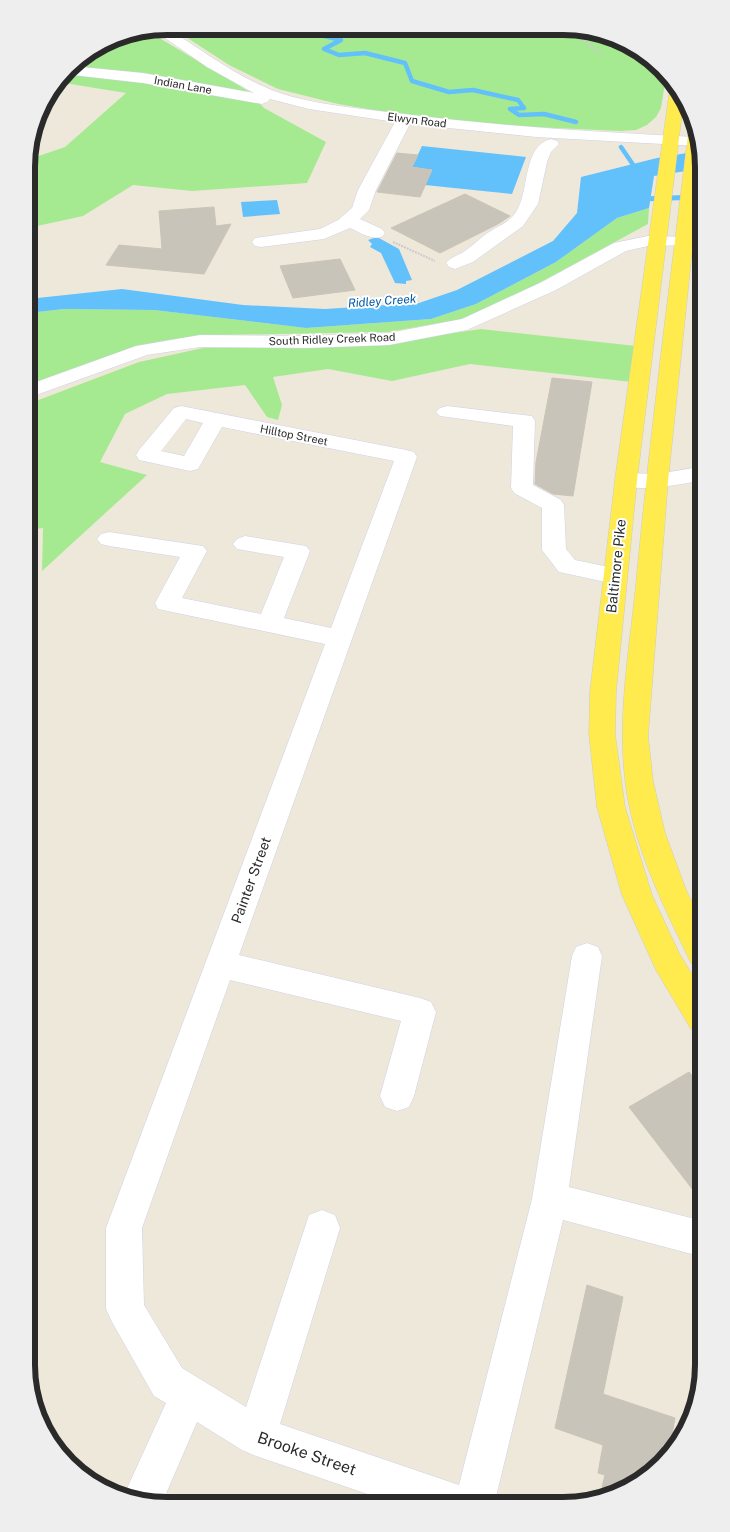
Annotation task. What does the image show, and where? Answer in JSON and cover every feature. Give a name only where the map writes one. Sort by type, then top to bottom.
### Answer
[{"type":"main road","name":"Baltimore Pike","points":[[676,100],[626,480],[602,713],[603,757],[611,807],[637,895],[667,961],[695,1008]]},
{"type":"main road","points":[[694,150],[657,481],[636,716],[636,759],[644,806],[660,862],[695,940]]},
{"type":"street","name":"Elwyn Road","points":[[169,35],[245,82],[269,94],[298,103],[405,119],[472,126],[492,138],[558,140]]},
{"type":"street","name":"Indian Lane","points":[[77,71],[143,78],[244,96],[298,103]]},
{"type":"street","points":[[261,242],[324,234],[348,220],[360,210],[367,190],[405,119]]},
{"type":"street","points":[[456,263],[512,228],[524,214],[531,199],[539,160],[544,148],[558,140],[670,148],[692,141]]},
{"type":"street","points":[[348,220],[376,233]]},
{"type":"street","name":"South Ridley Creek Road","points":[[35,389],[143,350],[200,342],[307,342],[389,339],[467,324],[549,286],[620,247],[657,240],[683,241]]},
{"type":"street","name":"Hilltop Street","points":[[216,419],[190,464],[147,455],[182,412],[406,457]]},
{"type":"street","points":[[447,412],[524,421],[522,488],[553,505],[554,550],[567,566],[615,576]]},
{"type":"street","name":"Painter Street","points":[[125,1308],[124,1228],[406,457]]},
{"type":"street","points":[[626,480],[657,481],[695,475]]},
{"type":"street","points":[[109,539],[195,551],[167,604],[340,638]]},
{"type":"street","points":[[245,544],[298,551],[270,623]]},
{"type":"street","points":[[476,1497],[550,1199],[587,956]]},
{"type":"street","points":[[220,964],[420,1012],[397,1096]]},
{"type":"street","points":[[550,1199],[695,1237]]},
{"type":"street","points":[[256,1436],[322,1228]]},
{"type":"street","name":"Brooke Street","points":[[125,1308],[168,1382],[256,1436],[436,1497]]},
{"type":"street","points":[[145,1495],[189,1395]]},
{"type":"path","points":[[578,36],[602,55]]},
{"type":"path","points":[[376,233],[434,260],[445,264],[456,263]]},
{"type":"green space","points":[[183,35],[572,35],[605,42],[621,49],[643,62],[665,84],[661,108],[656,117],[647,125],[636,130],[620,131],[511,126],[409,116],[338,104],[278,89],[229,65]]},
{"type":"green space","points":[[155,36],[248,91],[264,108],[326,142],[307,183],[192,191],[133,185],[83,216],[35,226],[35,157],[65,147],[126,93],[65,83],[94,57],[116,45],[133,39]]},
{"type":"green space","points":[[649,208],[648,224],[504,302],[468,318],[388,332],[220,335],[169,340],[125,350],[35,384],[35,312],[64,309],[154,310],[306,328],[431,319],[476,304],[556,262],[617,218]]},
{"type":"green space","points":[[481,329],[636,346],[632,382],[470,364],[392,381],[328,369],[273,377],[282,405],[278,420],[267,417],[245,385],[167,394],[125,414],[100,462],[147,475],[42,571],[43,528],[35,529],[35,401],[139,362],[203,348],[390,342]]},
{"type":"water","points":[[422,146],[526,157],[512,194],[425,185],[432,170],[412,167]]},
{"type":"water","points":[[694,152],[695,170],[654,176],[649,208],[617,218],[556,262],[476,304],[431,319],[306,328],[154,310],[64,309],[35,312],[35,298],[122,289],[243,305],[325,309],[419,303],[457,290],[553,241],[577,213],[581,177],[657,158]]},
{"type":"water","points":[[277,200],[280,214],[243,217],[241,202]]},
{"type":"water","points":[[377,237],[399,249],[412,280],[406,281],[406,284],[395,283],[381,253],[370,247],[372,244],[368,240]]},
{"type":"building","points":[[397,153],[418,155],[412,167],[432,170],[420,197],[377,192]]},
{"type":"building","points":[[465,194],[510,216],[440,253],[391,228]]},
{"type":"building","points":[[214,207],[216,226],[231,224],[204,274],[106,265],[119,245],[162,249],[159,211]]},
{"type":"building","points":[[340,259],[355,290],[293,298],[280,266]]},
{"type":"building","points":[[552,378],[592,382],[573,496],[553,494],[535,484],[536,462]]},
{"type":"building","points":[[689,1072],[695,1079],[695,1193],[629,1107]]},
{"type":"building","points":[[587,1285],[623,1297],[603,1394],[675,1418],[671,1440],[650,1464],[636,1475],[608,1489],[602,1487],[605,1475],[598,1473],[603,1445],[555,1428]]},
{"type":"waterway","points":[[320,35],[341,40],[324,49],[339,55],[365,53],[405,63],[412,81],[449,92],[473,90],[518,100],[524,108],[510,109],[519,115],[544,114],[576,122]]},
{"type":"waterway","points":[[621,147],[638,172]]},
{"type":"waterway","points":[[642,199],[695,197]]},
{"type":"water label","name":"Ridley Creek","points":[[382,301]]}]
